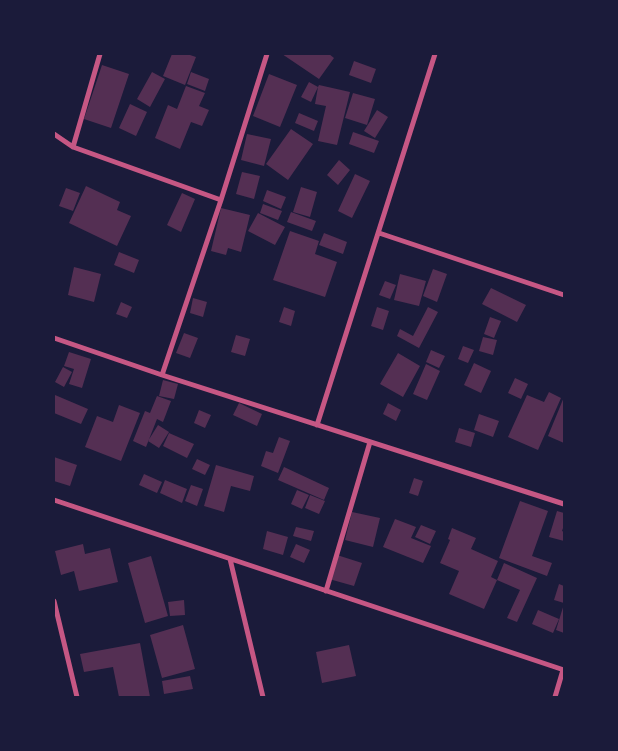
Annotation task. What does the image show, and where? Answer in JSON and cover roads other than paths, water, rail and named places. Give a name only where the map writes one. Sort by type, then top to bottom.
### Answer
[{"type":"street","points":[[73,147],[100,54]]},
{"type":"street","points":[[162,375],[221,200],[267,54]]},
{"type":"street","points":[[317,426],[436,54]]},
{"type":"street","points":[[54,134],[73,147],[221,200]]},
{"type":"street","points":[[379,233],[564,295]]},
{"type":"street","points":[[54,338],[317,426],[564,504]]},
{"type":"street","points":[[326,591],[370,442]]},
{"type":"street","points":[[54,500],[564,670],[555,697]]},
{"type":"street","points":[[230,559],[263,697]]},
{"type":"street","points":[[54,601],[77,697]]}]
